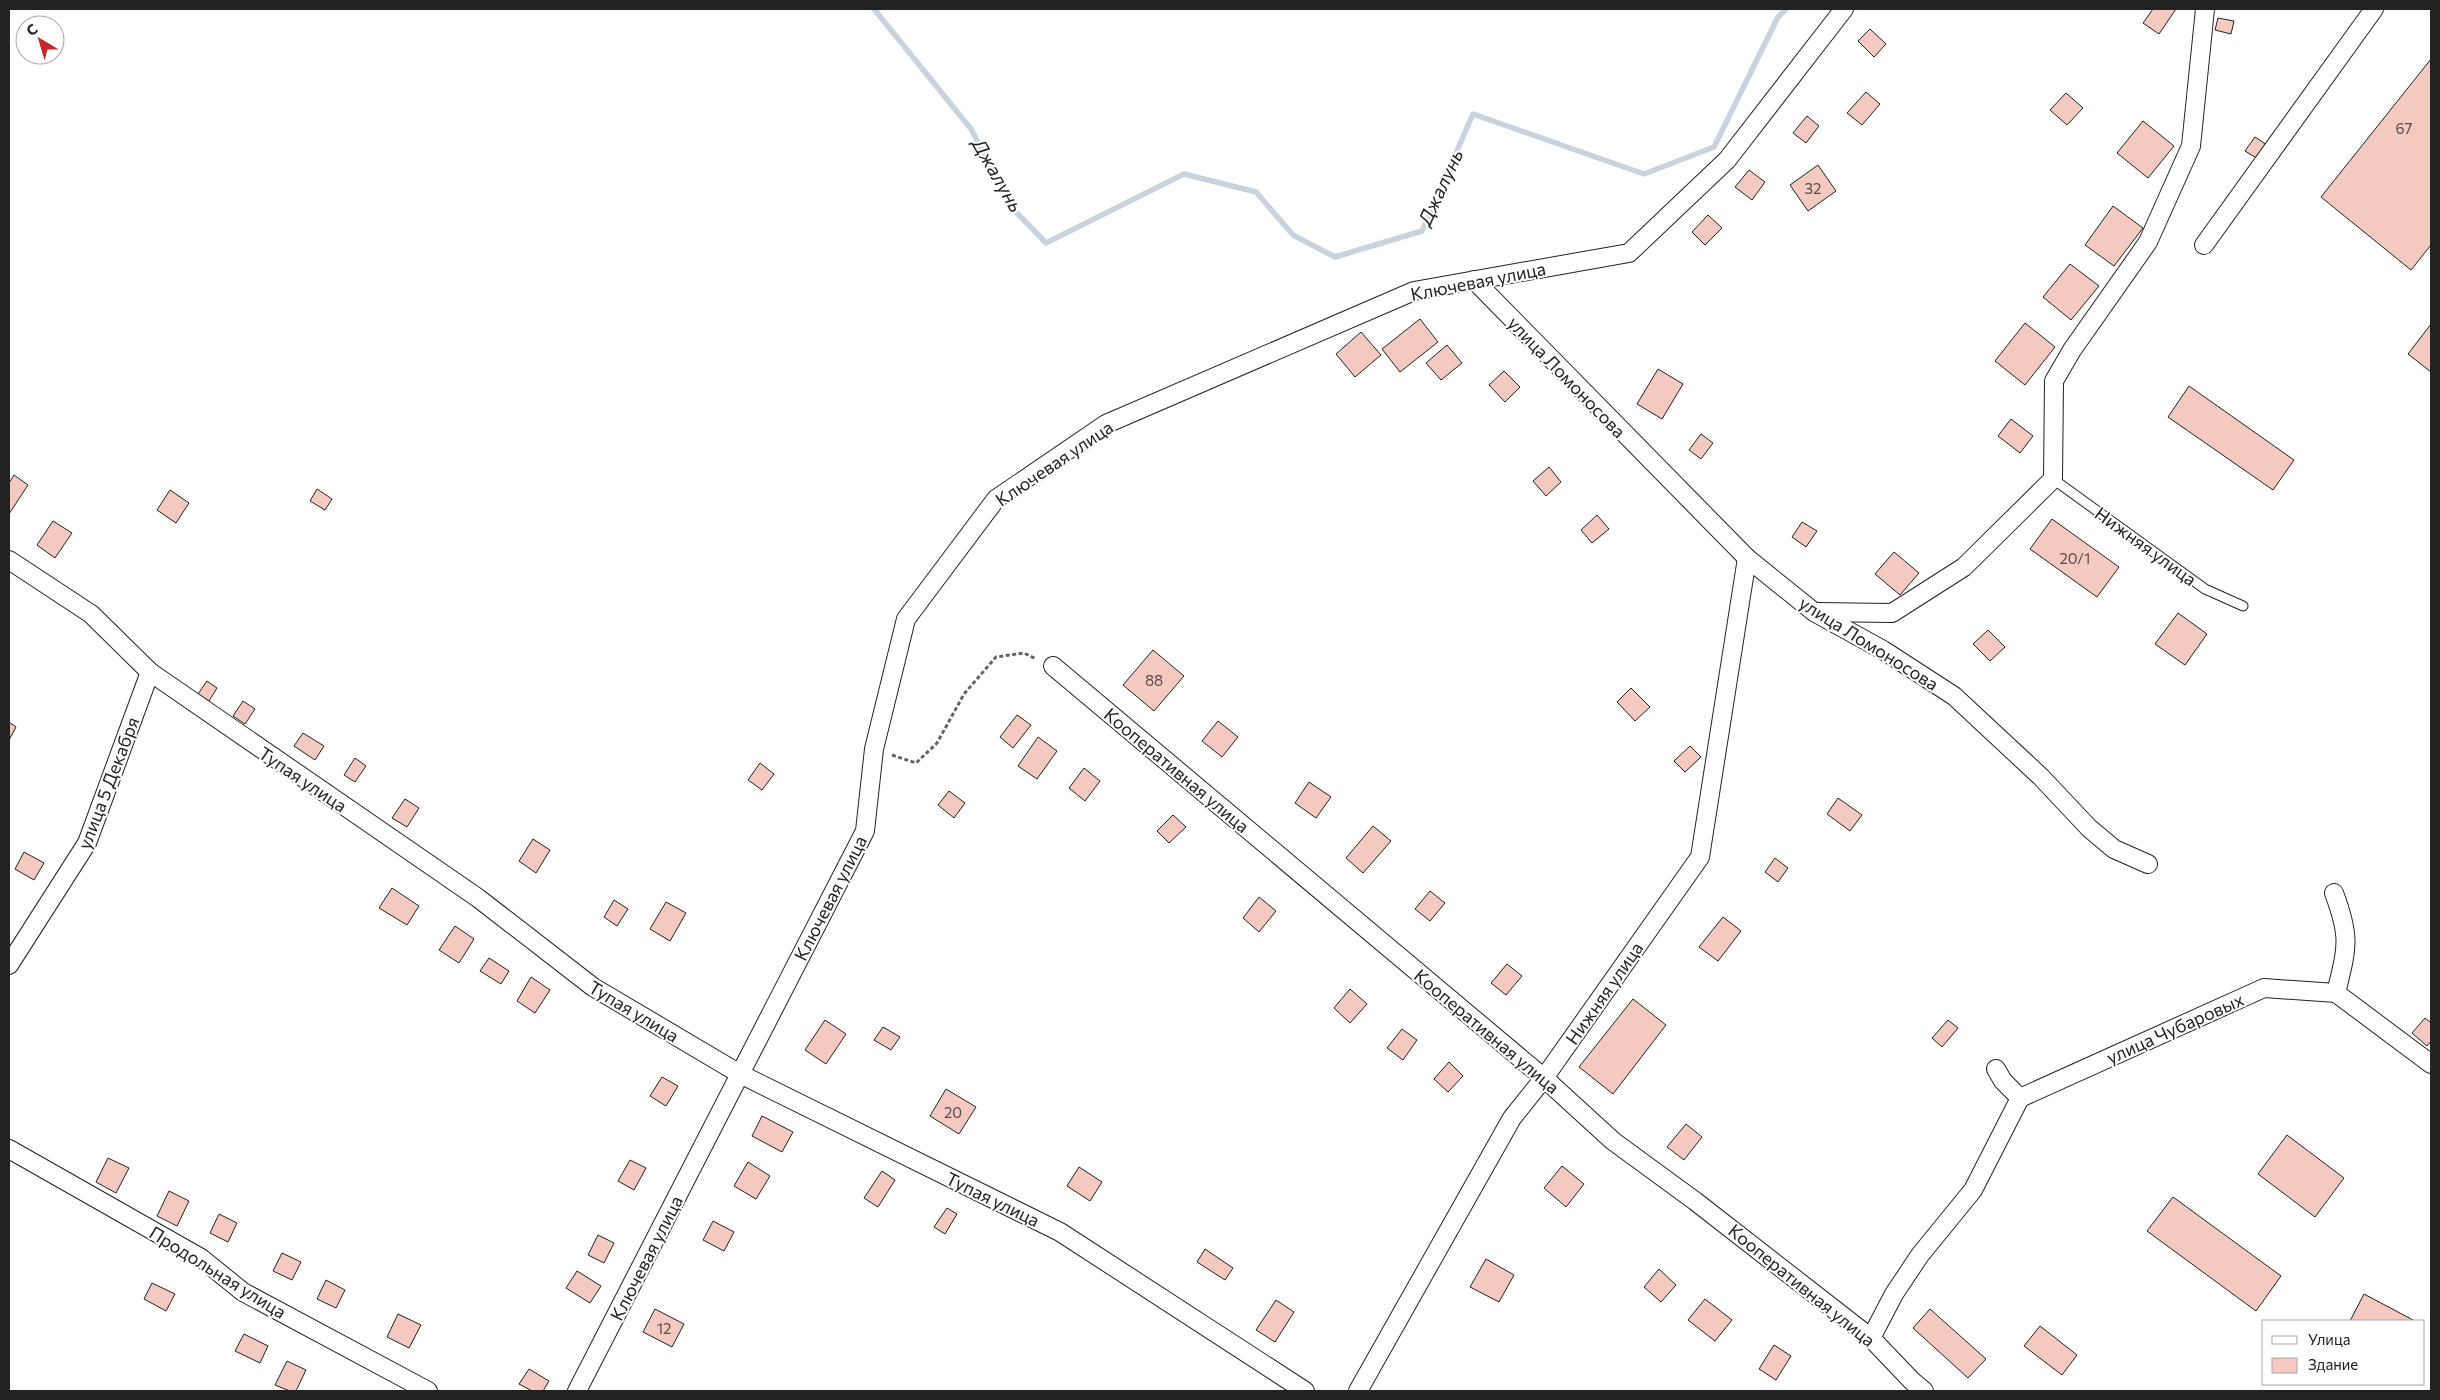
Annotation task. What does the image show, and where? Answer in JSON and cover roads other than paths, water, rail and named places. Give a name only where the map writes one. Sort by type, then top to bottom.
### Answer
[{"type":"street","name":"Ключевая улица","points":[[577,1391],[865,831],[874,749],[906,619],[996,500],[1106,424],[1414,290],[1629,253],[1727,160],[1844,9]]},
{"type":"street","points":[[1814,612],[1892,613],[1964,567],[2053,479],[2054,381],[2072,350],[2148,242],[2191,146],[2205,9]]},
{"type":"street","points":[[2204,245],[2374,9]]},
{"type":"street","name":"улица Ломоносова","points":[[1474,280],[1747,558],[1814,612],[1883,650],[1954,696],[2041,777],[2089,828],[2114,850],[2148,864]]},
{"type":"street","name":"Нижняя улица","points":[[1358,1391],[1512,1118],[1544,1078],[1700,857],[1747,558]]},
{"type":"street","name":"Тупая улица","points":[[9,560],[91,614],[150,672],[222,724],[478,898],[593,987],[740,1074],[1060,1232],[1305,1391]]},
{"type":"street","name":"Кооперативная улица","points":[[1053,666],[1544,1078],[1613,1141],[1695,1201],[1871,1338],[1924,1391]]},
{"type":"street","name":"улица 5 Декабря","points":[[9,965],[87,843],[150,672]]},
{"type":"street","points":[[2334,893],[2345,922],[2347,948],[2336,993],[2431,1064]]},
{"type":"street","name":"улица Чубаровых","points":[[2020,1098],[2264,988],[2336,993]]},
{"type":"street","points":[[1871,1338],[1894,1294],[1920,1255],[1973,1190],[2020,1098],[2003,1081],[1996,1069]]},
{"type":"street","name":"Продольная улица","points":[[9,1149],[200,1258],[243,1292],[428,1391]]},
{"type":"lane","name":"Нижняя улица","points":[[2053,479],[2205,589],[2243,606]]},
{"type":"waterway","name":"Джалунь","points":[[874,9],[971,129],[1014,210],[1046,243],[1184,174],[1256,192],[1293,235],[1335,257],[1422,231],[1473,114],[1644,174],[1714,147],[1778,17],[1786,9]]}]
